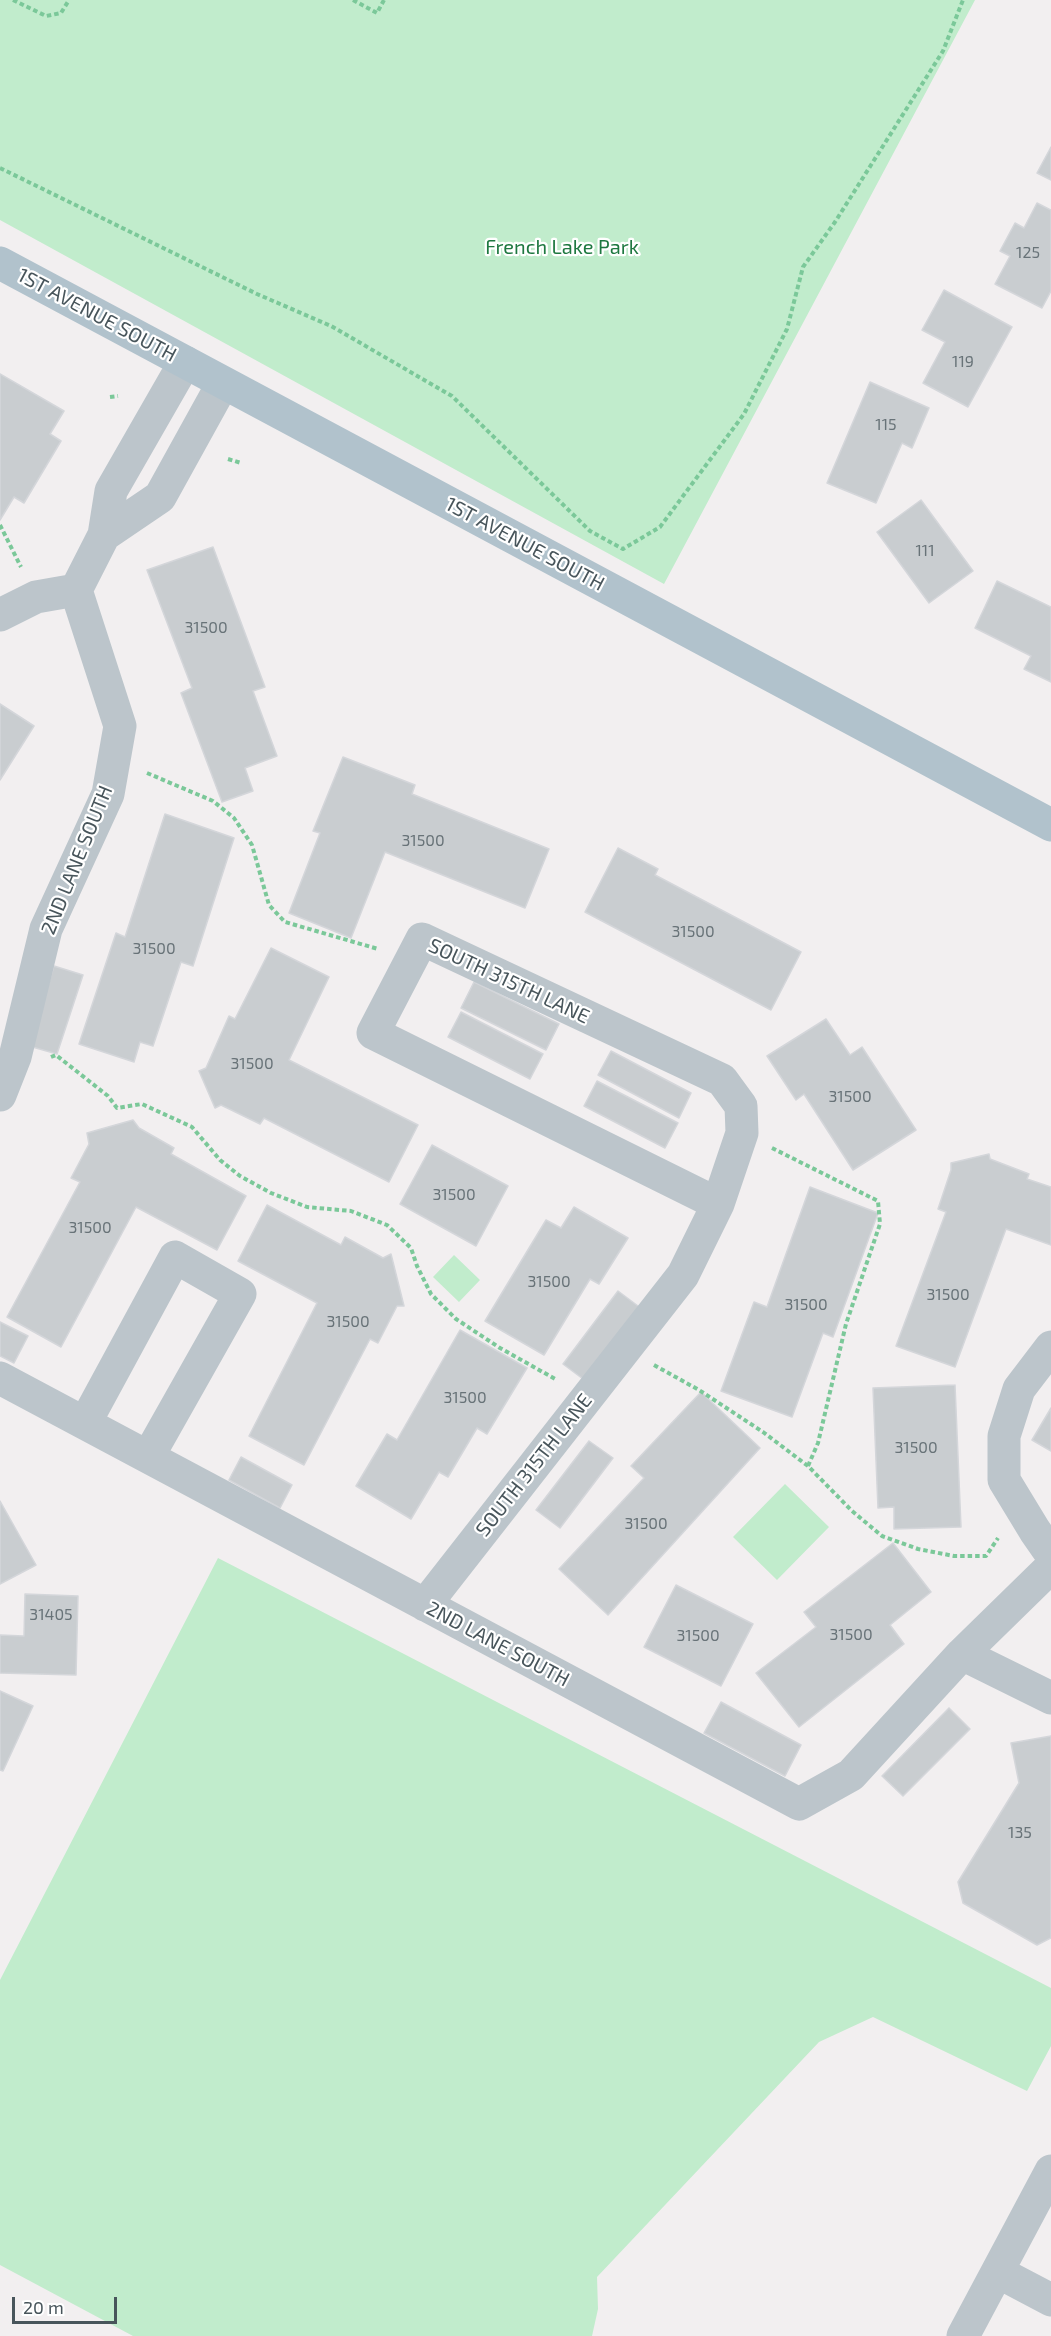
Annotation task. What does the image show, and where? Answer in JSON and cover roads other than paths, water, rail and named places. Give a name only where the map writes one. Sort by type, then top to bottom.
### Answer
[{"type":"main road","name":"1ST AVENUE SOUTH","points":[[0,263],[1051,825]]},
{"type":"street","points":[[0,615],[36,597],[76,590],[104,535],[111,491],[185,362]]},
{"type":"street","points":[[104,535],[160,497],[223,383]]},
{"type":"street","name":"2ND LANE SOUTH","points":[[3,1089],[15,1057],[46,929],[108,794],[120,726],[76,590]]},
{"type":"street","name":"SOUTH 315TH LANE","points":[[425,1605],[683,1275],[718,1204],[742,1133],[741,1107],[722,1080],[422,939],[373,1034],[718,1204]]},
{"type":"street","points":[[85,1423],[175,1257],[240,1294],[147,1457]]},
{"type":"street","points":[[1051,1347],[1019,1389],[1004,1436],[1004,1480],[1051,1554]]},
{"type":"street","name":"2ND LANE SOUTH","points":[[0,1378],[799,1804],[851,1775],[962,1654],[1051,1567]]},
{"type":"street","points":[[962,1654],[1051,1698]]},
{"type":"street","points":[[963,2336],[1051,2171]]},
{"type":"street","points":[[998,2272],[1051,2300]]},
{"type":"park label","name":"French Lake Park","points":[[562,247]]}]
